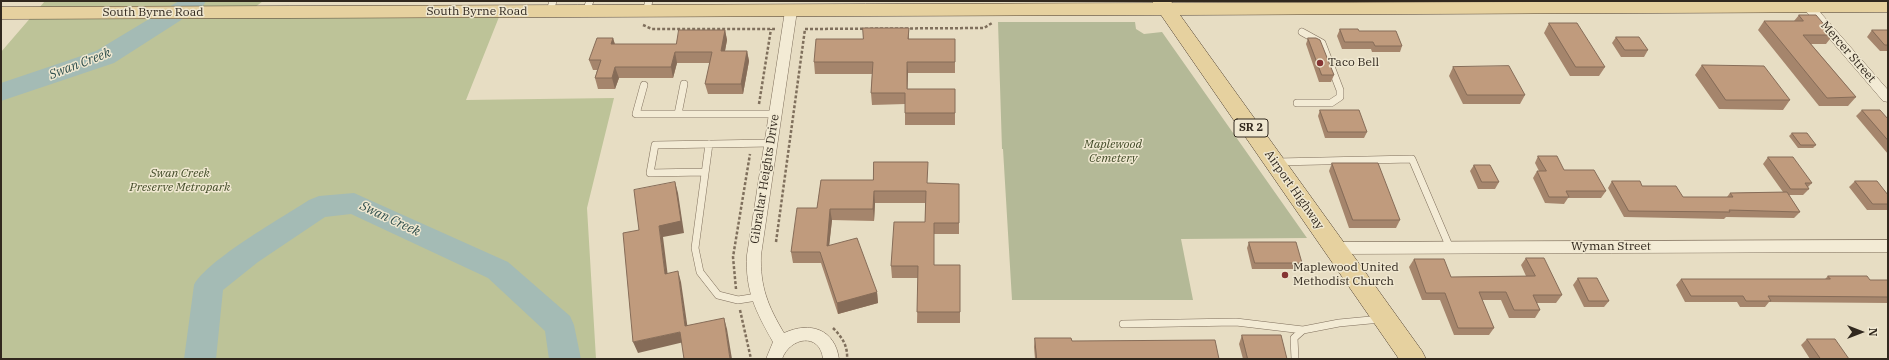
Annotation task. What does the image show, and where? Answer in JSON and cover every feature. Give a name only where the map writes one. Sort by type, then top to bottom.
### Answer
[{"type":"main road","points":[[1309,1],[1347,8]]},
{"type":"main road","name":"South Byrne Road","points":[[1,13],[248,13],[552,6],[647,6],[791,10],[824,6],[872,5],[1259,4],[1347,8],[1888,6]]},
{"type":"main road","name":"Airport Highway","points":[[1164,5],[1413,359]]},
{"type":"street","name":"Mercer Street","points":[[1808,6],[1888,98]]},
{"type":"street","name":"Gibraltar Heights Drive","points":[[782,342],[757,297],[752,276],[770,143],[791,10]]},
{"type":"street","name":"Wyman Street","points":[[1335,248],[1888,246]]},
{"type":"street","points":[[774,359],[782,342],[800,334],[820,337],[827,343],[832,353],[831,359]]},
{"type":"lane","points":[[1297,103],[1331,103],[1340,97],[1340,90],[1322,43],[1302,32]]},
{"type":"lane","points":[[678,114],[684,84]]},
{"type":"lane","points":[[644,85],[636,114],[775,114]]},
{"type":"lane","points":[[704,172],[650,173],[655,145],[770,143]]},
{"type":"lane","points":[[709,144],[694,248],[700,272],[718,295],[738,300],[757,297]]},
{"type":"lane","points":[[1275,162],[1412,159],[1450,248]]},
{"type":"lane","points":[[1123,324],[1236,322],[1303,330],[1339,323],[1385,319]]},
{"type":"lane","points":[[1295,359],[1294,338],[1303,330]]},
{"type":"path","points":[[776,242],[805,29],[984,28],[995,21]]},
{"type":"green space","name":"Swan Creek Preserve Metropark","points":[[45,1],[263,1],[249,12],[501,12],[466,100],[614,98],[587,208],[596,359],[1,359],[1,52]]},
{"type":"green space","name":"Maplewood Cemetery","points":[[998,22],[1135,22],[1136,29],[1144,34],[1162,32],[1307,238],[1181,239],[1193,300],[1012,300],[1002,149]]},
{"type":"building","points":[[1799,15],[1816,15],[1833,35],[1803,35],[1856,97],[1827,98],[1764,21],[1803,21]]},
{"type":"building","points":[[1549,23],[1577,23],[1605,67],[1576,67]]},
{"type":"building","points":[[863,28],[909,28],[908,39],[955,39],[955,62],[907,62],[907,89],[955,89],[955,113],[905,113],[905,93],[871,93],[873,62],[814,62],[816,39],[863,39]]},
{"type":"building","points":[[1340,29],[1358,29],[1359,31],[1396,31],[1402,46],[1375,46],[1373,42],[1345,42]]},
{"type":"building","points":[[679,30],[725,30],[721,51],[747,51],[741,84],[705,84],[712,52],[675,52],[671,67],[615,67],[612,78],[595,78],[601,60],[589,60],[597,38],[613,38],[611,44],[676,44]]},
{"type":"building","points":[[1872,30],[1888,30],[1888,45],[1885,45]]},
{"type":"building","points":[[1616,37],[1639,37],[1648,50],[1625,50]]},
{"type":"building","points":[[1308,38],[1316,38],[1320,40],[1334,75],[1322,75]]},
{"type":"building","points":[[1702,65],[1764,66],[1790,100],[1726,100]]},
{"type":"building","points":[[1509,66],[1525,95],[1467,95],[1453,67]]},
{"type":"building","points":[[1320,110],[1359,110],[1367,132],[1328,132]]},
{"type":"building","points":[[1862,110],[1880,110],[1888,119],[1888,140]]},
{"type":"building","points":[[1792,133],[1807,133],[1816,145],[1801,145]]},
{"type":"building","points":[[1538,156],[1557,156],[1564,170],[1594,170],[1606,191],[1566,191],[1569,197],[1549,197],[1537,171],[1546,171]]},
{"type":"building","points":[[1768,157],[1793,157],[1812,183],[1805,183],[1809,189],[1791,189]]},
{"type":"building","points":[[874,162],[928,162],[927,183],[959,184],[959,223],[934,223],[934,265],[960,265],[960,312],[917,312],[918,266],[891,266],[894,222],[925,222],[926,191],[874,191],[873,209],[830,209],[827,246],[857,238],[877,292],[837,303],[820,252],[791,252],[797,208],[817,208],[821,180],[873,180]]},
{"type":"building","points":[[1332,163],[1378,163],[1400,220],[1353,220]]},
{"type":"building","points":[[1474,165],[1490,165],[1499,182],[1482,182]]},
{"type":"building","points":[[1612,181],[1640,181],[1642,186],[1676,186],[1683,197],[1733,197],[1730,193],[1787,192],[1800,212],[1729,210],[1730,212],[1629,211]]},
{"type":"building","points":[[1855,181],[1877,181],[1888,195],[1888,204],[1873,204]]},
{"type":"building","points":[[675,182],[681,221],[659,226],[665,274],[678,271],[685,326],[724,318],[730,359],[684,359],[680,332],[633,342],[623,233],[639,230],[634,190]]},
{"type":"building","points":[[1249,242],[1296,242],[1302,263],[1255,263]]},
{"type":"building","points":[[1526,258],[1544,258],[1562,295],[1533,295],[1540,310],[1514,310],[1506,292],[1479,292],[1494,328],[1458,328],[1445,293],[1426,293],[1414,259],[1444,259],[1451,277],[1535,276]]},
{"type":"building","points":[[1828,276],[1867,276],[1870,280],[1888,280],[1888,297],[1768,296],[1771,301],[1746,301],[1743,296],[1691,296],[1681,279],[1830,279]]},
{"type":"building","points":[[1578,278],[1597,278],[1609,301],[1589,301]]},
{"type":"building","points":[[1242,335],[1281,335],[1287,359],[1248,359]]},
{"type":"building","points":[[1035,338],[1071,338],[1072,341],[1215,340],[1219,359],[1037,359]]},
{"type":"building","points":[[1807,339],[1835,339],[1849,359],[1821,359]]},
{"type":"waterway","name":"Swan Creek","points":[[1,92],[105,57],[195,1]]},
{"type":"waterway","name":"Swan Creek","points":[[200,359],[209,285],[248,254],[319,207],[354,203],[498,270],[559,325],[565,359]]},
{"type":"place","name":"Taco Bell","points":[[1320,63]]},
{"type":"place","name":"Maplewood United Methodist Church","points":[[1285,275]]}]
